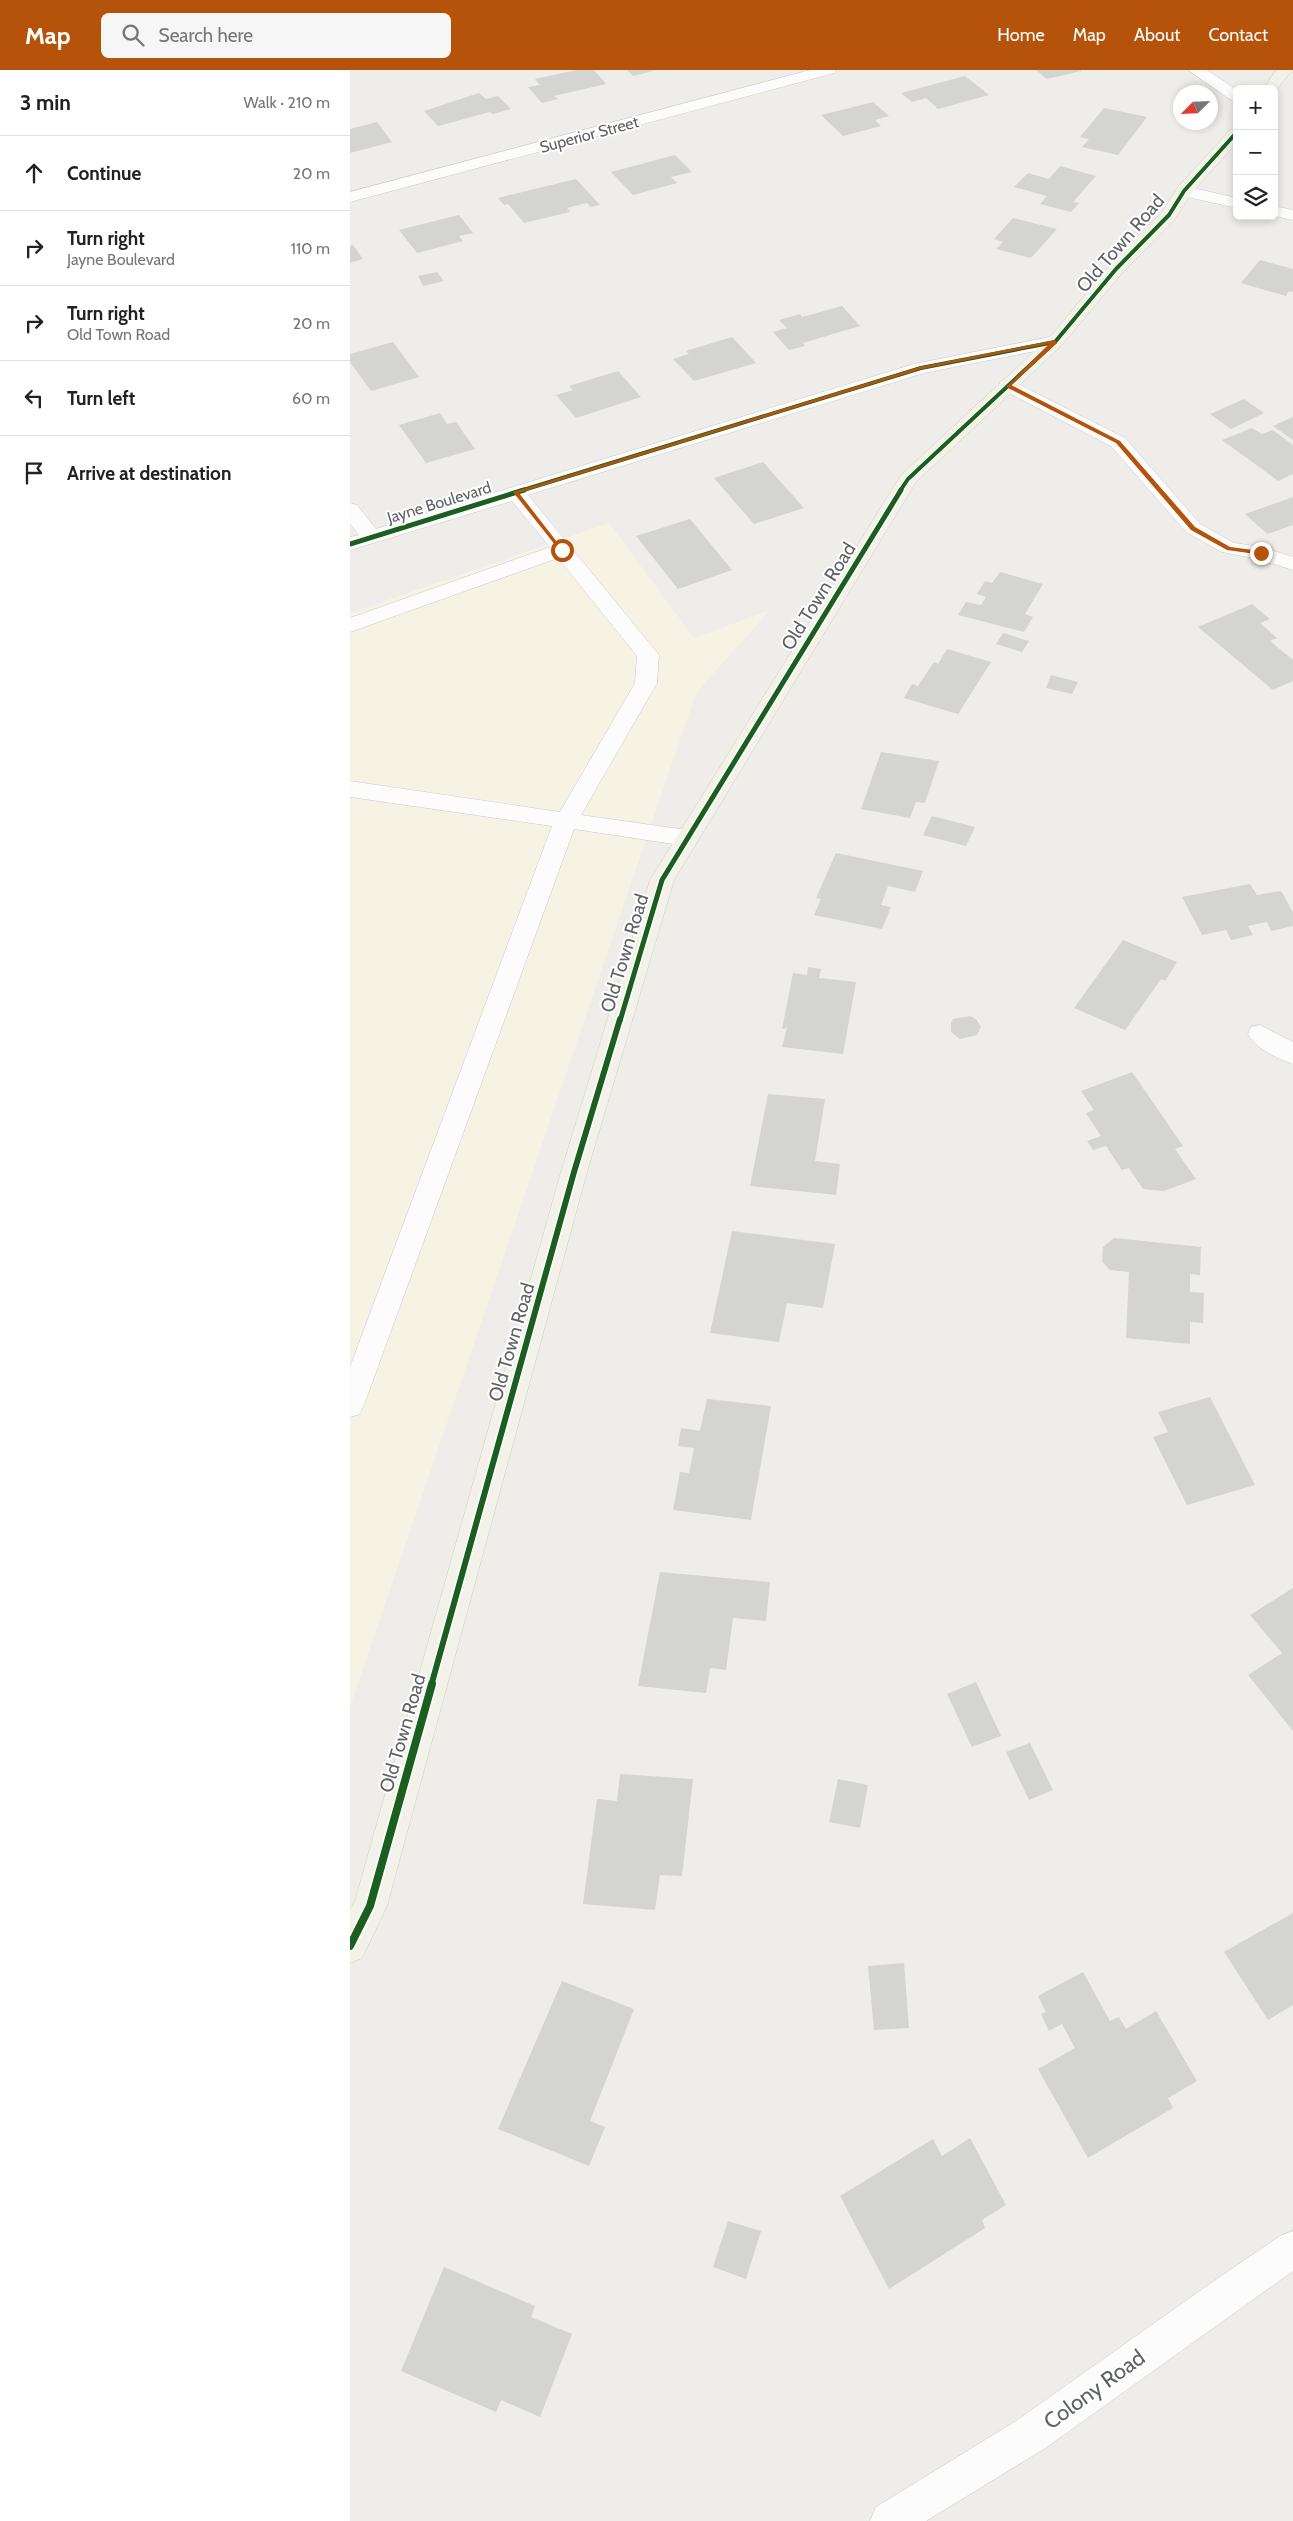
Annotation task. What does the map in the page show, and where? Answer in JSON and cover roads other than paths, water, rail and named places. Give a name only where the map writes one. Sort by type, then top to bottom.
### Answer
[{"type":"main road","points":[[1274,85],[1284,70]]},
{"type":"main road","name":"Old Town Road","points":[[350,1946],[370,1906],[574,1172],[662,880],[908,479],[1055,342],[1116,269],[1169,215],[1184,191],[1233,136]]},
{"type":"street","name":"Superior Street","points":[[350,197],[828,70]]},
{"type":"street","points":[[1196,70],[1233,94]]},
{"type":"street","points":[[1184,191],[1233,201]]},
{"type":"street","points":[[1278,211],[1293,214]]},
{"type":"street","name":"Jayne Boulevard","points":[[350,544],[921,368],[1055,342]]},
{"type":"street","points":[[1008,385],[1118,442],[1193,528],[1229,548],[1261,553],[1293,564]]},
{"type":"street","points":[[350,1405],[565,822],[646,682],[648,655],[516,492]]},
{"type":"street","points":[[350,508],[371,537]]},
{"type":"street","points":[[350,625],[562,550]]},
{"type":"street","points":[[350,789],[565,822],[688,838]]},
{"type":"street","points":[[1260,1034],[1293,1054]]},
{"type":"street","name":"Colony Road","points":[[890,2521],[1030,2435],[1293,2249]]}]
